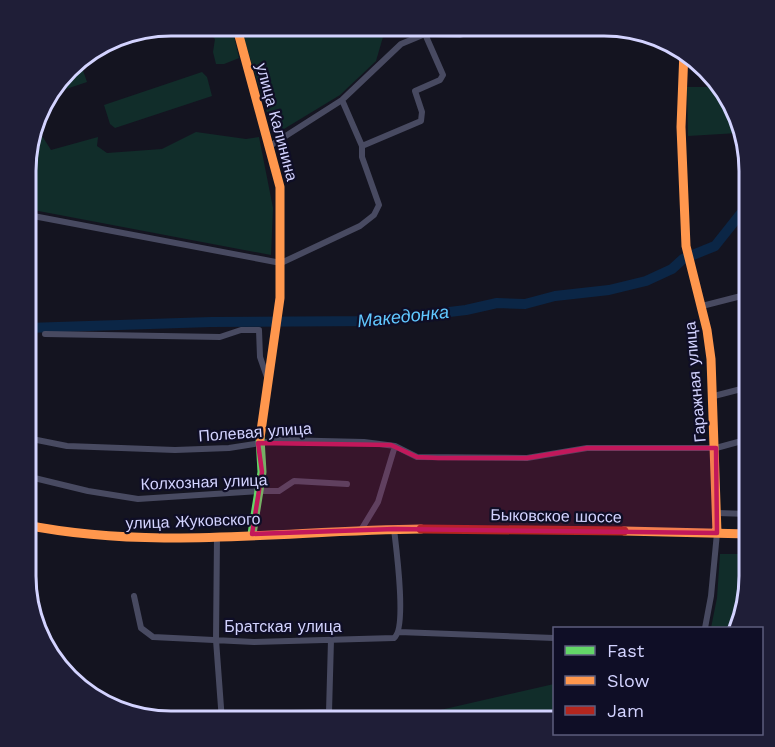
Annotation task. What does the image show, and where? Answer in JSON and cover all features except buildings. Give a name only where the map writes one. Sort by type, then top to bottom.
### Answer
[{"type":"main road","name":"улица Калинина","points":[[239,36],[280,187],[281,263],[276,323],[258,443],[262,461],[252,534]]},
{"type":"main road","name":"Гаражная улица","points":[[684,63],[681,127],[688,256],[707,330],[714,396],[717,533]]},
{"type":"main road","name":"улица Жуковского","points":[[36,527],[98,539],[163,540],[361,530]]},
{"type":"main road","name":"Быковское шоссе","points":[[361,530],[739,534]]},
{"type":"street","points":[[270,146],[342,100],[394,48],[421,36]]},
{"type":"street","points":[[362,146],[421,120],[422,112],[415,91],[440,80],[443,75],[426,36]]},
{"type":"street","points":[[36,217],[281,263],[360,226],[374,215],[379,205],[362,157],[362,146],[342,100]]},
{"type":"street","points":[[702,306],[739,297]]},
{"type":"street","points":[[45,334],[220,337],[241,330],[259,330],[260,357],[267,378]]},
{"type":"street","points":[[714,396],[739,390]]},
{"type":"street","name":"Полевая улица","points":[[36,440],[67,446],[175,450],[229,448],[258,443],[308,440],[364,442],[395,446],[417,457],[438,458],[527,458],[587,448],[716,448],[739,442]]},
{"type":"street","points":[[361,530],[378,502],[395,446]]},
{"type":"street","name":"Колхозная улица","points":[[36,478],[88,491],[138,499],[279,491],[294,481],[347,484]]},
{"type":"street","points":[[717,513],[739,514]]},
{"type":"street","points":[[394,529],[399,562],[397,635]]},
{"type":"street","points":[[705,627],[711,596],[717,533]]},
{"type":"street","points":[[134,596],[141,628],[153,637],[216,640],[217,537]]},
{"type":"street","name":"Братская улица","points":[[221,711],[216,640],[254,642],[331,640],[397,635],[553,638]]},
{"type":"street","points":[[329,711],[331,640]]},
{"type":"highlighted area","points":[[258,443],[391,445],[417,457],[438,458],[527,458],[587,448],[716,448],[717,533],[394,529],[252,534],[262,472]]},
{"type":"green space","points":[[212,36],[234,36],[239,58],[224,64],[216,64],[213,52],[215,39]]},
{"type":"green space","points":[[243,36],[383,36],[376,61],[340,95],[274,135]]},
{"type":"green space","points":[[83,69],[87,82],[64,90]]},
{"type":"green space","points":[[202,72],[207,77],[212,96],[115,128],[110,124],[104,105]]},
{"type":"green space","points":[[687,87],[709,87],[725,111],[733,133],[688,136]]},
{"type":"green space","points":[[196,132],[246,139],[259,137],[273,208],[271,255],[36,211],[37,153],[41,135],[51,150],[98,137],[97,146],[107,153],[162,149]]},
{"type":"green space","points":[[720,554],[739,554],[739,585],[729,627],[711,627],[717,598]]},
{"type":"green space","points":[[553,684],[553,711],[436,711]]},
{"type":"waterway","name":"Македонка","points":[[36,328],[211,322],[374,321],[466,310],[497,303],[525,304],[555,296],[609,290],[646,281],[672,269],[683,259],[715,246],[739,216]]},
{"type":"traffic: fast","points":[[252,534],[262,472],[260,438]]},
{"type":"traffic: slow","points":[[239,36],[280,187],[280,298],[260,438]]},
{"type":"traffic: slow","points":[[684,63],[681,127],[686,246],[707,330],[711,359],[717,533]]},
{"type":"traffic: slow","points":[[36,527],[75,533],[174,538],[421,529]]},
{"type":"traffic: slow","points":[[624,531],[739,534]]},
{"type":"traffic: jam","points":[[421,529],[624,531]]}]
